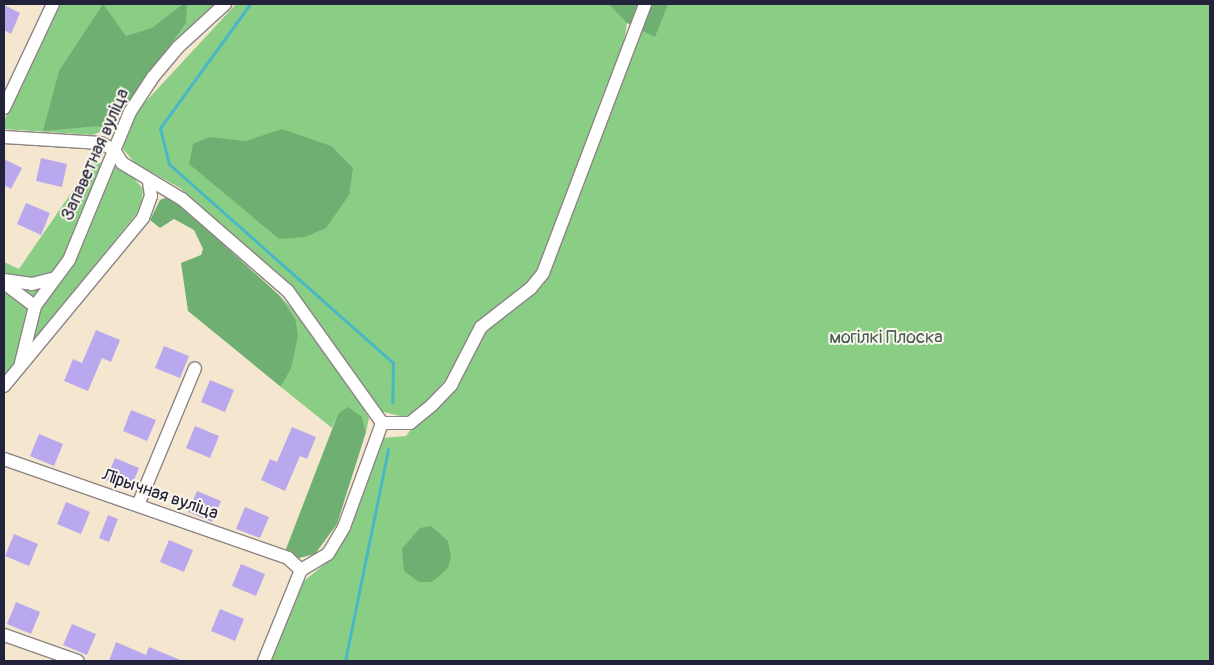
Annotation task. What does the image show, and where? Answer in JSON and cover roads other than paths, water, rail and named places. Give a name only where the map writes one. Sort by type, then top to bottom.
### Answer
[{"type":"street","points":[[4,108],[53,4]]},
{"type":"street","name":"Запаветная вуліца","points":[[21,365],[35,306],[52,279],[69,260],[130,112],[153,77],[178,47],[225,4]]},
{"type":"street","points":[[382,423],[410,423],[432,405],[450,384],[481,327],[531,288],[543,273],[645,4]]},
{"type":"street","points":[[4,137],[101,143],[114,150],[122,163],[149,182],[182,199],[288,291],[382,423]]},
{"type":"street","points":[[4,386],[143,218],[151,196],[149,182]]},
{"type":"street","points":[[4,282],[32,284],[52,279]]},
{"type":"street","points":[[4,282],[35,306]]},
{"type":"street","points":[[138,505],[195,368]]},
{"type":"street","points":[[264,661],[301,570],[328,554],[344,527],[382,423]]},
{"type":"street","name":"Лірычная вуліца","points":[[4,459],[288,558],[301,570]]},
{"type":"street","points":[[4,636],[78,661]]},
{"type":"waterway","points":[[250,4],[160,128],[169,164],[393,363],[392,402]]},
{"type":"waterway","points":[[345,661],[388,449]]},
{"type":"park label","name":"могілкі Плоска","points":[[886,338]]}]
